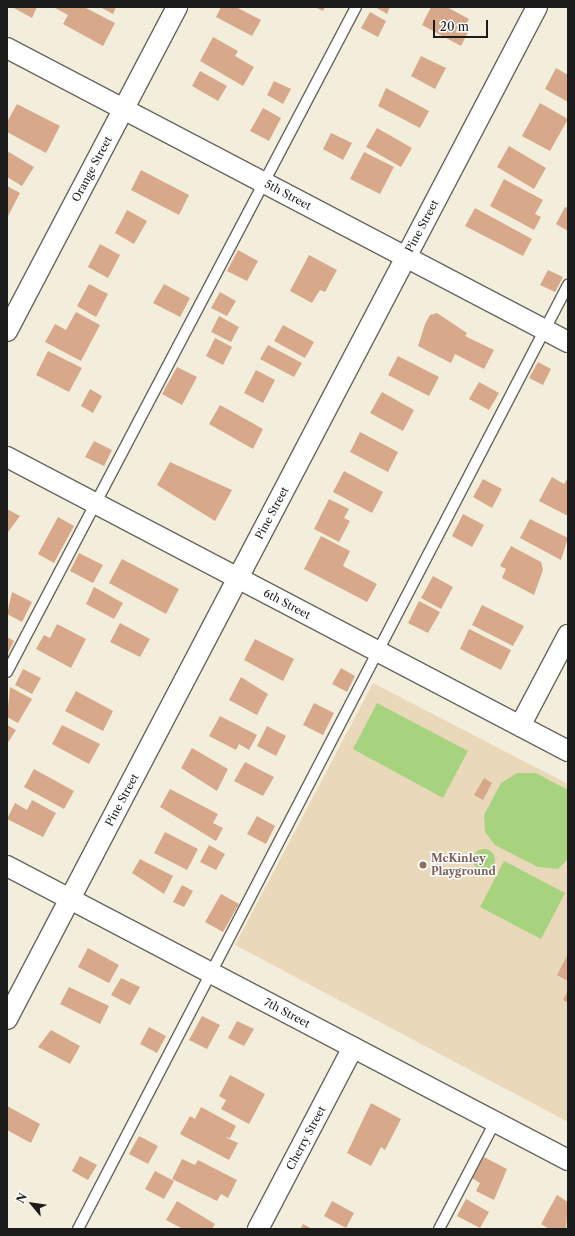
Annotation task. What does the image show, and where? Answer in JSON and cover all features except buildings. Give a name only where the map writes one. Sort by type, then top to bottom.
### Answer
[{"type":"street","name":"Orange Street","points":[[7,331],[177,7]]},
{"type":"street","name":"Pine Street","points":[[7,1019],[537,7]]},
{"type":"street","name":"5th Street","points":[[7,48],[568,342]]},
{"type":"street","name":"6th Street","points":[[7,457],[568,751]]},
{"type":"street","points":[[520,726],[568,635]]},
{"type":"street","name":"7th Street","points":[[7,866],[568,1160]]},
{"type":"street","name":"Cherry Street","points":[[258,1229],[353,1047]]},
{"type":"lane","points":[[7,672],[356,7]]},
{"type":"lane","points":[[78,1229],[379,652],[568,285]]},
{"type":"lane","points":[[439,1229],[495,1122]]},
{"type":"shaded area","name":"McKinley Playground","points":[[373,683],[568,784],[568,1122],[235,945]]},
{"type":"green space","points":[[377,703],[468,751],[443,798],[353,749]]},
{"type":"green space","points":[[517,773],[536,773],[568,790],[568,859],[558,869],[538,867],[495,845],[485,832],[484,815],[501,783]]},
{"type":"green space","points":[[484,849],[492,852],[495,860],[492,868],[484,871],[476,868],[473,860],[476,852]]},
{"type":"green space","points":[[504,861],[565,893],[541,939],[480,907]]},
{"type":"place","name":"McKinley Playground","points":[[423,865]]}]
